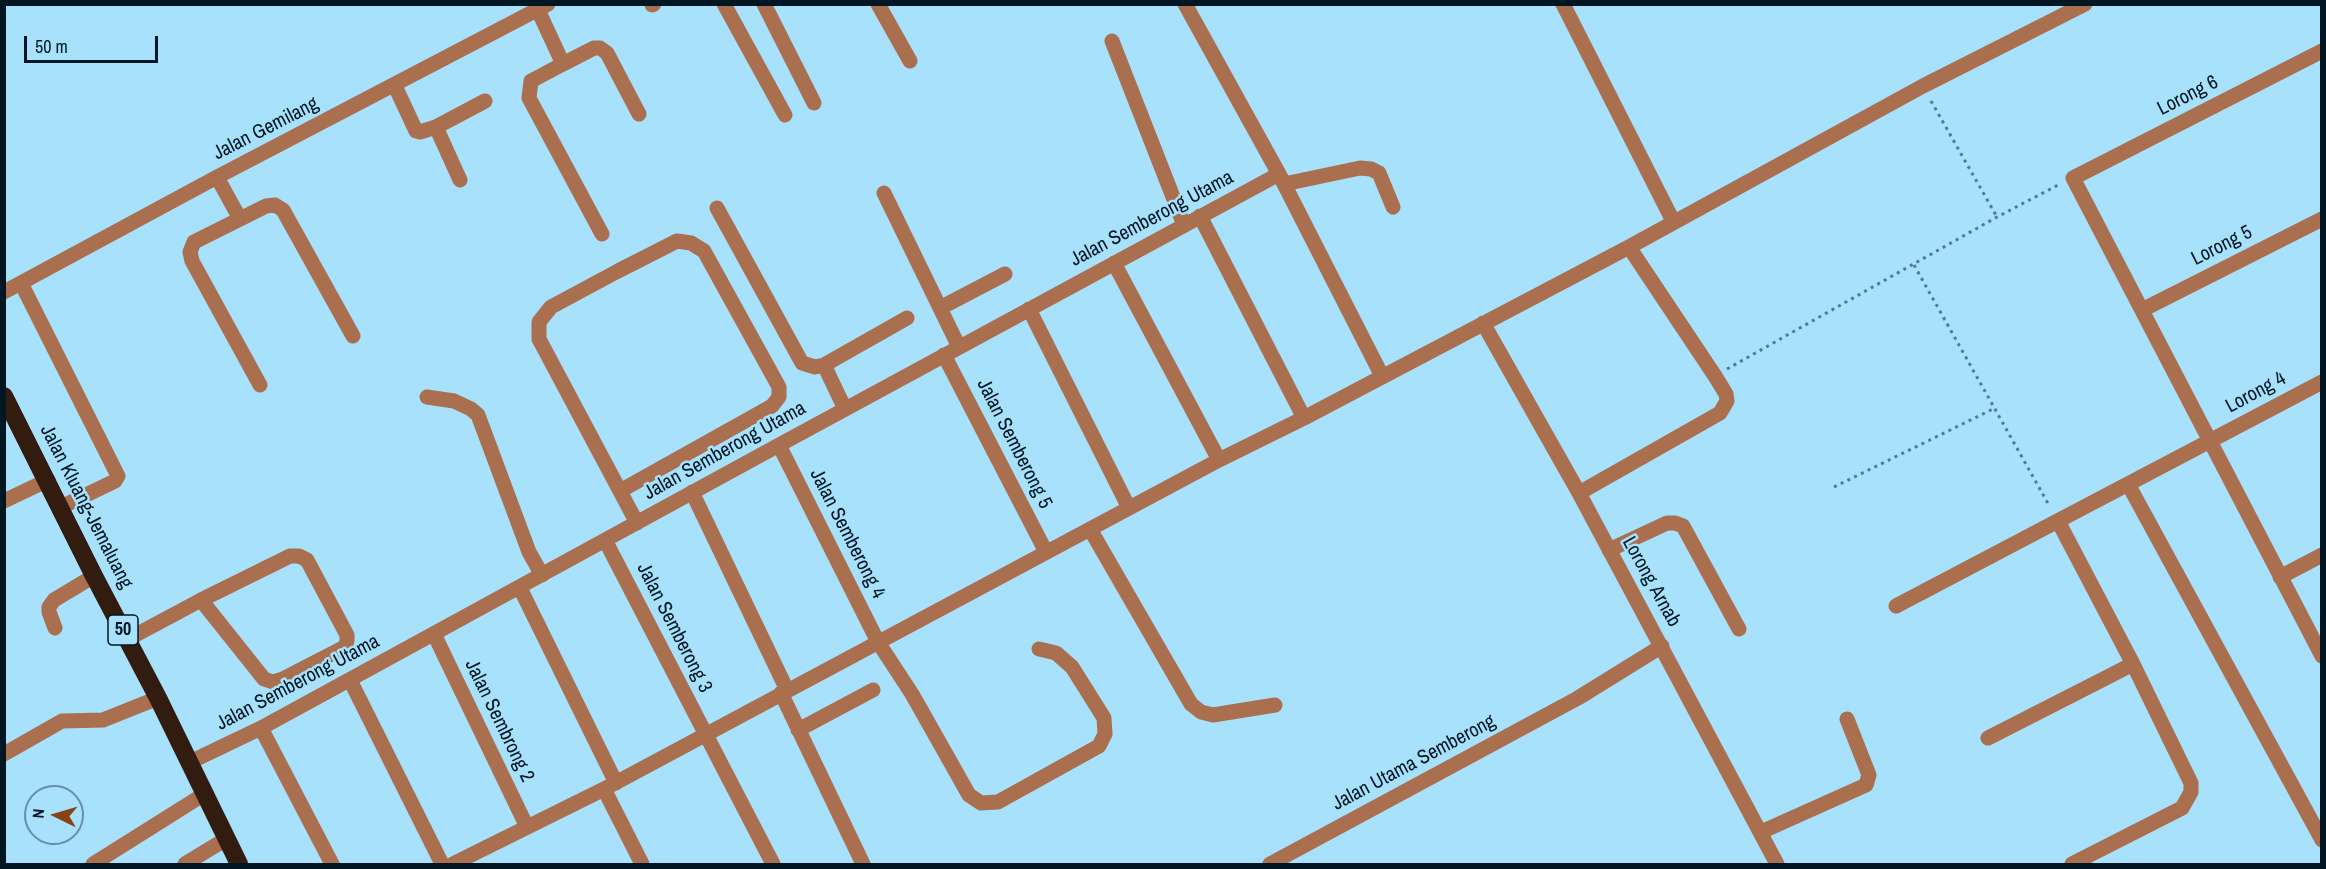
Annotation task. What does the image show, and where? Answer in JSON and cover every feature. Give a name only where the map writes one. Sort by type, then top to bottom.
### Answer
[{"type":"highway","name":"Jalan Kluang-Jemaluang","points":[[4,396],[10,421],[48,480],[94,576],[206,793],[239,864]]},
{"type":"street","points":[[724,4],[785,115]]},
{"type":"street","points":[[764,4],[814,103]]},
{"type":"street","points":[[878,4],[910,61]]},
{"type":"street","points":[[1185,4],[1281,179],[1382,375]]},
{"type":"street","points":[[1563,4],[1673,221]]},
{"type":"street","points":[[453,864],[610,786],[1219,460],[1304,418],[1629,247],[1923,86],[2085,4]]},
{"type":"street","points":[[543,7],[563,64]]},
{"type":"street","name":"Jalan Gemilang","points":[[4,292],[217,177],[543,7]]},
{"type":"street","points":[[1112,41],[1184,225]]},
{"type":"street","points":[[602,234],[529,98],[531,81],[594,48],[600,48],[607,53],[639,114]]},
{"type":"street","name":"Lorong 6","points":[[2073,178],[2322,51]]},
{"type":"street","points":[[395,86],[416,130],[420,132],[436,127],[485,101]]},
{"type":"street","points":[[436,127],[460,180]]},
{"type":"street","name":"Jalan Semberong Utama","points":[[190,762],[261,728],[1114,262],[1237,198],[1281,179],[1360,168],[1371,169],[1379,173],[1393,207]]},
{"type":"street","points":[[217,177],[240,219]]},
{"type":"street","points":[[2073,178],[2322,656]]},
{"type":"street","points":[[885,193],[959,347]]},
{"type":"street","points":[[260,385],[192,261],[190,252],[194,242],[266,206],[275,205],[283,210],[352,336]]},
{"type":"street","points":[[717,208],[802,363],[815,367],[824,364],[907,318]]},
{"type":"street","points":[[1200,216],[1304,418]]},
{"type":"street","name":"Lorong 5","points":[[2142,310],[2322,219]]},
{"type":"street","points":[[620,491],[772,406],[779,397],[779,387],[704,251],[690,243],[677,241],[618,271],[551,307],[539,322],[539,339],[637,523]]},
{"type":"street","points":[[1579,493],[1720,413],[1727,401],[1726,394],[1715,376],[1629,247]]},
{"type":"street","points":[[1114,262],[1219,460]]},
{"type":"street","points":[[940,308],[1005,274]]},
{"type":"street","points":[[21,283],[118,476],[115,481],[61,507]]},
{"type":"street","points":[[1029,309],[1129,508]]},
{"type":"street","name":"Lorong Arnab","points":[[1483,323],[1610,549],[1777,864]]},
{"type":"street","name":"Jalan Semberong 5","points":[[944,355],[1046,552]]},
{"type":"street","points":[[824,364],[844,409]]},
{"type":"street","name":"Lorong 4","points":[[1896,606],[2322,382]]},
{"type":"street","points":[[427,397],[454,401],[478,415],[529,552],[542,575]]},
{"type":"street","name":"Jalan Semberong 4","points":[[779,445],[878,642],[912,694],[969,795],[981,803],[998,802],[1099,746],[1105,734],[1104,718],[1072,667],[1056,653],[1039,649]]},
{"type":"street","points":[[4,501],[48,480]]},
{"type":"street","points":[[2128,484],[2322,840]]},
{"type":"street","points":[[692,492],[784,692],[798,730],[863,864]]},
{"type":"street","points":[[2058,521],[2133,664],[2191,783],[2191,792],[2182,808],[2072,864]]},
{"type":"street","points":[[1610,549],[1668,523],[1683,526],[1739,629]]},
{"type":"street","points":[[1090,529],[1191,704],[1201,712],[1213,715],[1275,705]]},
{"type":"street","name":"Jalan Semberong 3","points":[[605,540],[773,864]]},
{"type":"street","points":[[2280,577],[2322,555]]},
{"type":"street","points":[[128,639],[201,600],[290,556],[299,556],[307,560],[347,635],[347,641],[345,647],[273,682],[264,679],[201,600]]},
{"type":"street","points":[[55,628],[49,612],[54,600],[94,576]]},
{"type":"street","points":[[520,588],[610,786],[642,864]]},
{"type":"street","name":"Jalan Sembrong 2","points":[[434,634],[527,827]]},
{"type":"street","name":"Jalan Utama Semberong","points":[[1270,864],[1578,698],[1662,646]]},
{"type":"street","points":[[1988,738],[2133,664]]},
{"type":"street","points":[[350,680],[442,864]]},
{"type":"street","points":[[798,730],[873,690]]},
{"type":"street","points":[[4,754],[62,722],[103,720],[158,698]]},
{"type":"street","points":[[1761,832],[1866,785],[1869,775],[1847,719]]},
{"type":"street","points":[[261,728],[332,864]]},
{"type":"street","points":[[93,864],[206,793]]},
{"type":"street","points":[[185,864],[226,839]]},
{"type":"path","points":[[1923,86],[1997,217]]},
{"type":"path","points":[[1715,376],[1997,217],[2073,178]]},
{"type":"path","points":[[1914,265],[2058,521]]},
{"type":"path","points":[[1834,487],[1995,408]]}]
